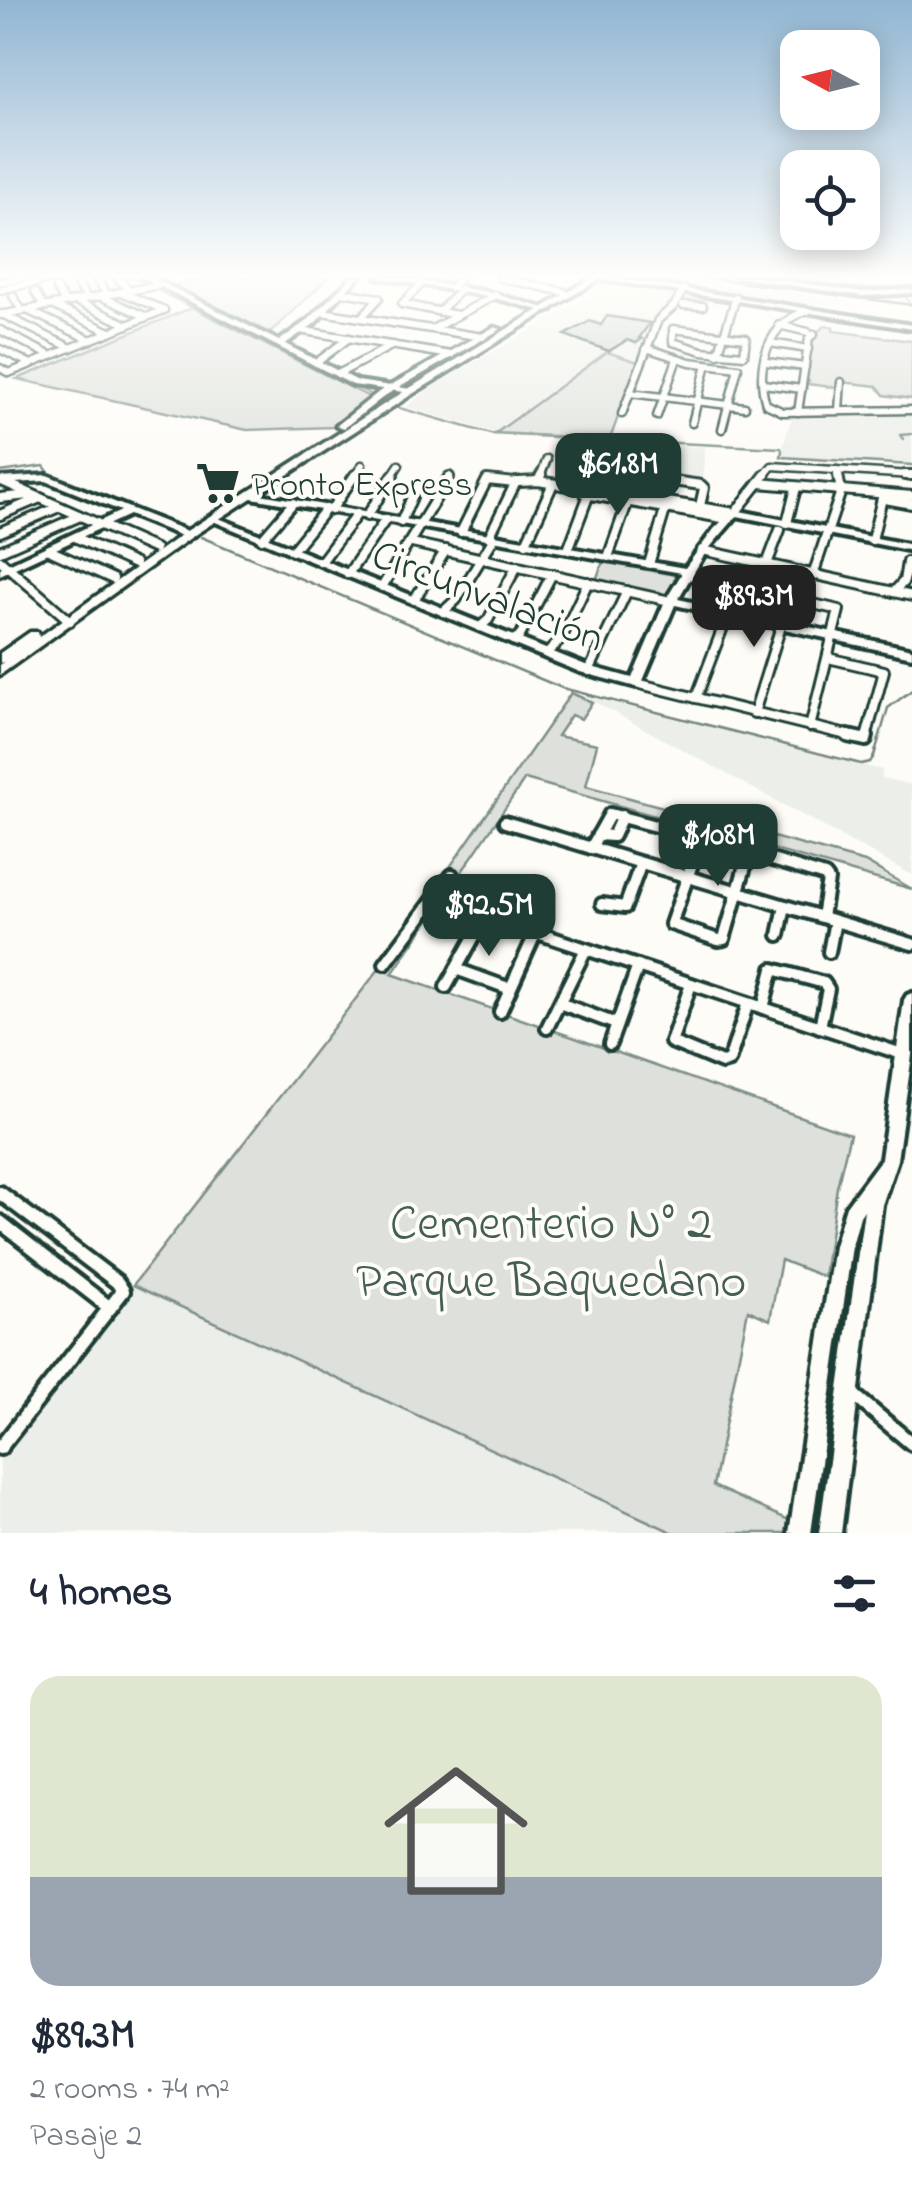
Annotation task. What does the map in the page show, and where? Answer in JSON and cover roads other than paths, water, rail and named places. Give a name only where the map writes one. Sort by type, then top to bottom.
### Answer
[{"type":"main road","points":[[0,659],[70,615],[393,387],[462,349]]},
{"type":"main road","points":[[0,671],[155,550],[212,519],[478,349]]},
{"type":"street","points":[[0,349],[31,364]]},
{"type":"street","points":[[36,349],[51,356]]},
{"type":"street","points":[[0,368],[9,373],[70,349]]},
{"type":"street","points":[[286,349],[359,384],[411,391]]},
{"type":"street","points":[[316,363],[335,349]]},
{"type":"street","points":[[338,374],[388,349]]},
{"type":"street","points":[[409,349],[451,355]]},
{"type":"street","points":[[622,414],[646,349]]},
{"type":"street","points":[[647,349],[676,359],[738,368],[722,429]]},
{"type":"street","points":[[694,349],[744,354],[745,349]]},
{"type":"street","points":[[718,354],[719,349]]},
{"type":"street","points":[[769,349],[762,398],[770,407],[798,412],[912,410]]},
{"type":"street","points":[[798,412],[808,349]]},
{"type":"street","points":[[658,416],[676,359]]},
{"type":"street","points":[[767,362],[805,366]]},
{"type":"street","points":[[692,422],[707,364]]},
{"type":"street","points":[[839,410],[841,382]]},
{"type":"street","points":[[763,384],[802,389]]},
{"type":"street","points":[[630,393],[744,408]]},
{"type":"street","points":[[538,481],[548,459]]},
{"type":"street","points":[[292,551],[362,465]]},
{"type":"street","points":[[321,562],[399,465]]},
{"type":"street","points":[[636,682],[686,572],[772,466],[911,477]]},
{"type":"street","points":[[579,487],[587,468],[646,477],[704,488],[700,506]]},
{"type":"street","points":[[813,574],[840,494],[837,470]]},
{"type":"street","points":[[611,492],[618,473]]},
{"type":"street","points":[[1,481],[42,477],[184,533]]},
{"type":"street","points":[[382,588],[423,526],[449,477]]},
{"type":"street","points":[[640,496],[646,477]]},
{"type":"street","points":[[461,532],[487,480],[538,481],[640,496],[826,535],[910,559],[904,581],[894,592]]},
{"type":"street","points":[[1,481],[155,550]]},
{"type":"street","points":[[520,481],[628,501],[700,506],[732,516]]},
{"type":"street","points":[[443,612],[456,600],[482,558],[520,481]]},
{"type":"street","points":[[649,564],[675,482]]},
{"type":"street","points":[[759,483],[840,494],[912,496]]},
{"type":"street","points":[[526,543],[551,488]]},
{"type":"street","points":[[767,564],[796,490]]},
{"type":"street","points":[[854,492],[912,504]]},
{"type":"street","points":[[568,550],[589,494]]},
{"type":"street","points":[[249,495],[649,564],[837,608],[810,727]]},
{"type":"street","points":[[0,498],[36,496]]},
{"type":"street","points":[[0,515],[36,496]]},
{"type":"street","points":[[401,522],[412,497]]},
{"type":"street","points":[[872,540],[882,498]]},
{"type":"street","points":[[608,557],[628,501]]},
{"type":"street","points":[[262,539],[293,503]]},
{"type":"street","points":[[0,532],[59,507]]},
{"type":"street","points":[[3,567],[104,526],[129,511]]},
{"type":"street","points":[[0,552],[80,516]]},
{"type":"street","name":"Circunvalación","points":[[212,519],[589,670],[867,739],[884,673],[828,658]]},
{"type":"street","points":[[348,574],[386,519]]},
{"type":"street","points":[[826,535],[912,548]]},
{"type":"street","points":[[77,538],[135,564]]},
{"type":"street","points":[[412,542],[912,654]]},
{"type":"street","points":[[49,550],[113,579]]},
{"type":"street","points":[[414,600],[446,550]]},
{"type":"street","points":[[702,550],[912,596]]},
{"type":"street","points":[[480,627],[488,620],[517,566]]},
{"type":"street","points":[[3,567],[70,615]]},
{"type":"street","points":[[513,640],[520,636],[552,574]]},
{"type":"street","points":[[547,654],[561,639],[588,582]]},
{"type":"street","points":[[589,670],[628,591]]},
{"type":"street","points":[[754,713],[790,598]]},
{"type":"street","points":[[696,698],[728,614]]},
{"type":"street","points":[[591,848],[598,834],[612,836],[626,816],[699,839],[671,924],[722,940],[748,855],[826,876],[822,916]]},
{"type":"street","points":[[505,822],[912,944]]},
{"type":"street","points":[[602,904],[624,908],[641,863]]},
{"type":"street","points":[[385,964],[452,875]]},
{"type":"street","points":[[435,898],[905,1055]]},
{"type":"street","points":[[778,935],[786,906]]},
{"type":"street","points":[[446,988],[486,916]]},
{"type":"street","points":[[829,952],[835,921]]},
{"type":"street","points":[[500,1012],[536,932]]},
{"type":"street","points":[[547,1028],[586,949]]},
{"type":"street","points":[[610,1044],[638,966]]},
{"type":"street","points":[[456,969],[508,988]]},
{"type":"street","points":[[763,1008],[772,969],[828,986],[820,1027]]},
{"type":"street","points":[[691,984],[671,1042],[726,1064],[748,1002]]},
{"type":"street","points":[[830,1533],[874,1206],[889,1160],[912,1000]]},
{"type":"street","points":[[562,1004],[616,1024]]},
{"type":"street","points":[[800,1533],[843,1246],[852,1212],[889,1160]]},
{"type":"street","points":[[0,1193],[122,1286],[123,1291],[0,1448]]},
{"type":"street","points":[[0,1222],[110,1308]]},
{"type":"street","points":[[34,1249],[42,1251],[52,1243],[49,1230]]},
{"type":"street","points":[[848,1390],[912,1444]]},
{"type":"waterway","points":[[273,349],[367,396]]},
{"type":"waterway","points":[[396,407],[491,434],[781,448]]},
{"type":"waterway","points":[[903,439],[900,435],[912,434]]},
{"type":"waterway","points":[[782,450],[781,457],[912,465]]},
{"type":"waterway","points":[[0,472],[44,466],[53,478]]},
{"type":"waterway","points":[[201,537],[562,688],[861,764],[870,762],[874,756],[888,708],[912,690]]},
{"type":"place","name":"Pronto Express","points":[[218,483]]},
{"type":"park label","name":"Cementerio N° 2 Parque Baquedano","points":[[551,1249]]}]
